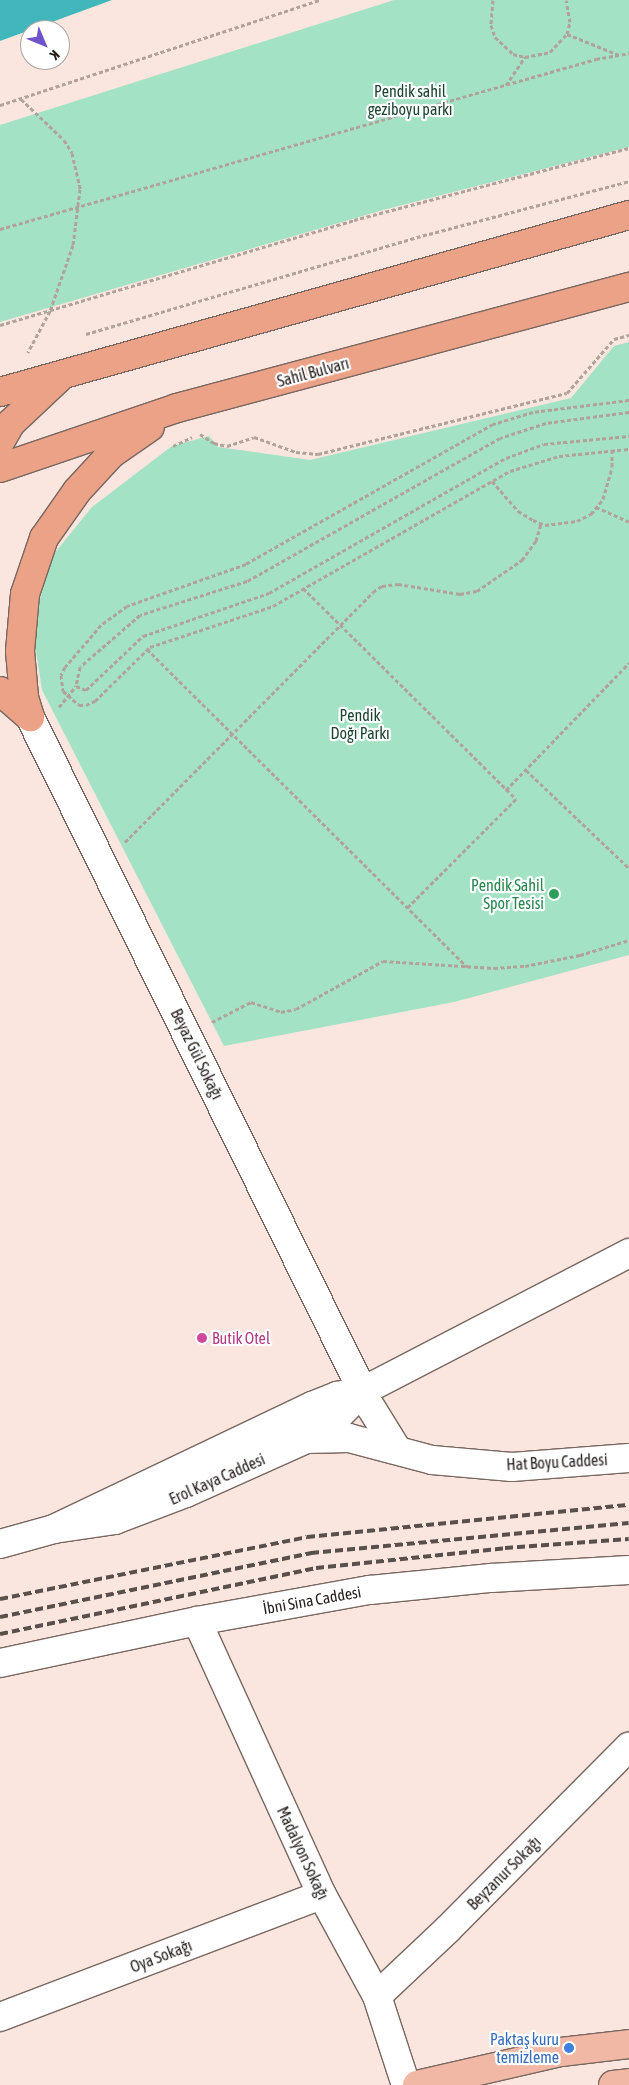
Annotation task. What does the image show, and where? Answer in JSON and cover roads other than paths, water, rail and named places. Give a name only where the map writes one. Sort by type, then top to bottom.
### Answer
[{"type":"highway","points":[[0,392],[68,371],[629,215]]},
{"type":"highway","name":"Sahil Bulvarı","points":[[0,468],[177,408],[629,286]]},
{"type":"highway","points":[[0,442],[11,423],[68,371]]},
{"type":"highway","points":[[30,717],[24,697],[20,651],[25,594],[44,538],[77,491],[111,454],[177,408]]},
{"type":"highway","points":[[0,691],[30,717]]},
{"type":"main road","points":[[417,2085],[561,2052],[629,2044]]},
{"type":"main road","points":[[613,2085],[629,2083]]},
{"type":"street","name":"Beyaz Gül Sokağı","points":[[30,717],[379,1424],[396,1448]]},
{"type":"street","name":"Erol Kaya Caddesi","points":[[54,1529],[312,1406],[337,1396],[363,1391],[629,1253]]},
{"type":"street","name":"Erol Kaya Caddesi","points":[[0,1544],[54,1529],[115,1520],[143,1510],[306,1439],[340,1414],[363,1391]]},
{"type":"street","name":"Hat Boyu Caddesi","points":[[306,1439],[349,1438],[396,1448],[432,1460],[512,1467],[629,1458]]},
{"type":"street","name":"İbni Sina Caddesi","points":[[0,1663],[197,1621],[370,1590],[490,1578],[629,1570]]},
{"type":"street","name":"Madalyon Sokağı","points":[[197,1621],[322,1895],[377,1996],[406,2085]]},
{"type":"street","name":"Beyzanur Sokağı","points":[[377,1996],[448,1929],[629,1747]]},
{"type":"street","name":"Oya Sokağı","points":[[0,2017],[322,1895]]},
{"type":"water","points":[[0,0],[112,0],[57,20],[20,20],[20,34],[0,41]]},
{"type":"railway","points":[[0,1599],[307,1537],[629,1505]]},
{"type":"railway","points":[[0,1617],[311,1553],[629,1523]]},
{"type":"railway","points":[[0,1634],[316,1568],[505,1548],[629,1539]]},
{"type":"place","name":"Pendik Sahil Spor Tesisi","points":[[554,894]]},
{"type":"place","name":"Butik Otel","points":[[202,1338]]},
{"type":"place","name":"Paktaş kuru temizleme","points":[[569,2048]]},
{"type":"park label","name":"Pendik sahil geziboyu parkı","points":[[410,100]]},
{"type":"park label","name":"Pendik Doğı Parkı","points":[[360,724]]}]
